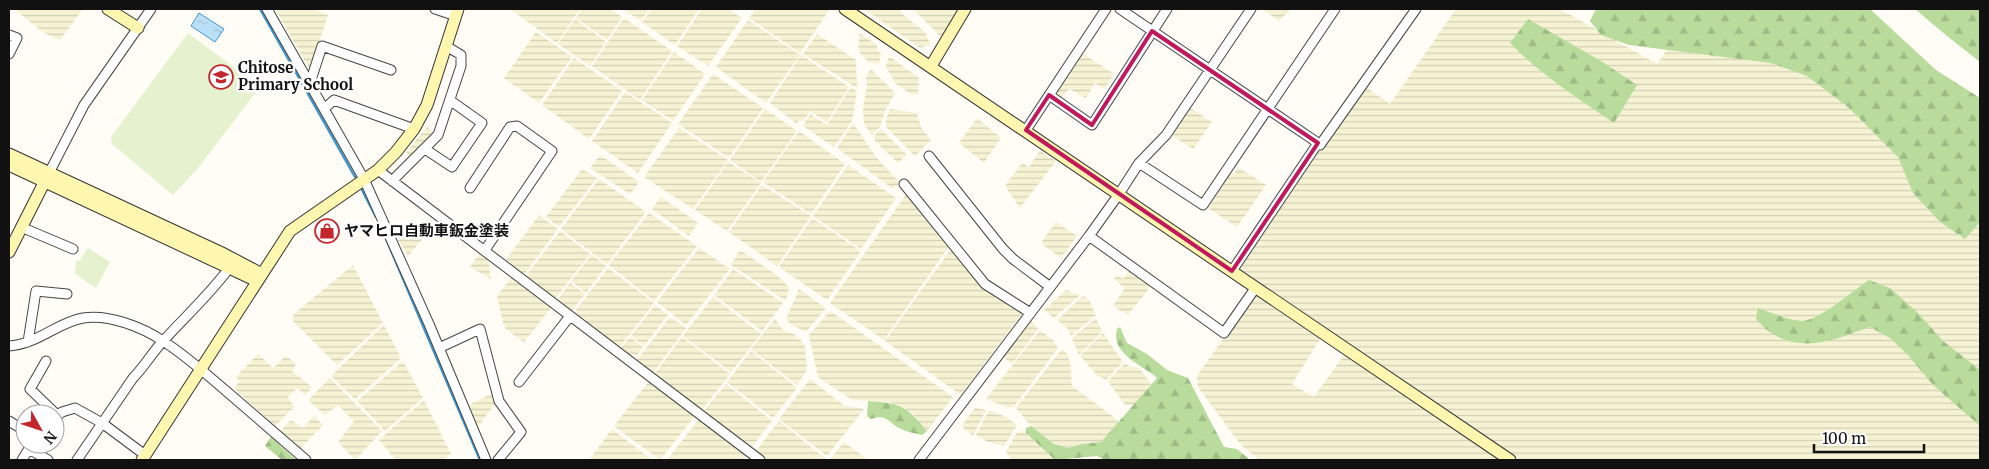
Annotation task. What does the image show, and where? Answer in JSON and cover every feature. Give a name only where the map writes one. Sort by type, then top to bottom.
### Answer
[{"type":"street","points":[[108,9],[138,28]]},
{"type":"street","points":[[10,246],[84,105],[151,9]]},
{"type":"street","points":[[267,9],[364,179],[486,460]]},
{"type":"street","points":[[65,411],[75,408],[102,423],[144,458],[290,231],[378,170],[396,152],[414,129],[427,105],[457,12],[435,9]]},
{"type":"street","points":[[845,9],[1510,460]]},
{"type":"street","points":[[931,66],[965,9]]},
{"type":"street","points":[[1026,130],[1106,9]]},
{"type":"street","points":[[1120,9],[1318,144]]},
{"type":"street","points":[[1049,95],[1092,125],[1167,9]]},
{"type":"street","points":[[919,460],[1029,312],[1089,236],[1139,163],[1166,135],[1251,9]]},
{"type":"street","points":[[1139,163],[1203,205],[1335,9]]},
{"type":"street","points":[[1232,271],[1318,144],[1320,145],[1416,9]]},
{"type":"street","points":[[9,35],[17,38],[9,54]]},
{"type":"street","points":[[310,84],[322,46],[391,70]]},
{"type":"street","points":[[392,181],[438,135],[462,66],[461,56],[446,46]]},
{"type":"street","points":[[325,108],[334,100],[414,129]]},
{"type":"street","points":[[425,148],[452,167],[482,123],[451,100]]},
{"type":"street","points":[[470,188],[510,127],[517,126],[552,151],[484,250]]},
{"type":"street","points":[[9,154],[46,177],[230,267],[260,278]]},
{"type":"street","points":[[929,156],[1003,249],[1013,259],[1049,286]]},
{"type":"street","points":[[9,165],[46,177],[224,254],[260,278]]},
{"type":"street","points":[[378,170],[760,460]]},
{"type":"street","points":[[904,184],[985,284],[1029,312]]},
{"type":"street","points":[[21,227],[73,249]]},
{"type":"street","points":[[1089,236],[1224,333],[1256,287]]},
{"type":"street","points":[[77,460],[134,378],[163,341],[198,306],[230,267]]},
{"type":"street","points":[[28,342],[36,291],[67,294]]},
{"type":"street","points":[[519,382],[570,316]]},
{"type":"street","points":[[9,346],[28,342],[75,321],[91,318],[112,320],[143,330],[163,341],[201,370],[306,460]]},
{"type":"street","points":[[439,348],[480,329],[499,401],[521,432],[498,460]]},
{"type":"street","points":[[44,404],[30,389],[46,361]]},
{"type":"highlighted area","points":[[1152,31],[1318,143],[1232,271],[1026,130],[1049,95],[1092,125]]},
{"type":"shaded area","points":[[14,9],[83,9],[60,40],[44,33]]},
{"type":"shaded area","points":[[275,9],[313,9],[328,15],[310,70]]},
{"type":"shaded area","points":[[510,9],[580,9],[557,43]]},
{"type":"shaded area","points":[[582,9],[610,9],[622,17],[607,40],[576,18]]},
{"type":"shaded area","points":[[623,9],[649,9],[641,21]]},
{"type":"shaded area","points":[[652,9],[699,9],[675,45],[642,22]]},
{"type":"shaded area","points":[[702,9],[728,9],[742,18],[708,66],[677,46]]},
{"type":"shaded area","points":[[756,9],[830,9],[800,53],[749,18]]},
{"type":"shaded area","points":[[864,9],[900,9],[902,14],[925,32],[930,44],[920,48]]},
{"type":"shaded area","points":[[913,9],[959,9],[942,38]]},
{"type":"shaded area","points":[[1262,9],[1291,9],[1279,21]]},
{"type":"shaded area","points":[[1456,9],[1560,9],[1657,64],[1694,9],[1780,9],[1980,178],[1980,460],[1520,460],[1237,268],[1363,85],[1390,104]]},
{"type":"shaded area","points":[[624,18],[672,51],[640,100],[592,66]]},
{"type":"shaded area","points":[[575,19],[606,42],[590,66],[558,44]]},
{"type":"shaded area","points":[[748,20],[800,55],[766,103],[716,67]]},
{"type":"shaded area","points":[[536,32],[572,57],[539,103],[504,78]]},
{"type":"shaded area","points":[[860,33],[877,45],[877,51],[881,53],[879,64],[869,62],[860,53],[858,45]]},
{"type":"shaded area","points":[[817,34],[856,60],[857,88],[803,54]]},
{"type":"shaded area","points":[[674,52],[705,74],[673,121],[642,100]]},
{"type":"shaded area","points":[[1082,53],[1114,74],[1104,89],[1095,83],[1086,98],[1069,89],[1061,98],[1054,93]]},
{"type":"shaded area","points":[[801,55],[849,87],[827,122],[810,111],[803,121],[799,120],[797,124],[770,103]]},
{"type":"shaded area","points":[[889,56],[919,78],[918,94],[912,95],[895,83],[886,66]]},
{"type":"shaded area","points":[[574,58],[622,91],[589,139],[542,105]]},
{"type":"shaded area","points":[[871,69],[895,93],[885,111],[880,127],[872,135],[864,124],[863,108],[867,86],[866,76]]},
{"type":"shaded area","points":[[713,74],[763,108],[729,158],[678,124]]},
{"type":"shaded area","points":[[851,87],[857,92],[852,121],[834,147],[803,126],[810,114],[827,125]]},
{"type":"shaded area","points":[[625,92],[672,123],[638,173],[592,141]]},
{"type":"shaded area","points":[[1189,107],[1212,122],[1193,149],[1170,134]]},
{"type":"shaded area","points":[[765,109],[797,131],[761,182],[730,160]]},
{"type":"shaded area","points":[[890,109],[917,113],[921,127],[931,140],[915,156],[886,127],[886,119]]},
{"type":"shaded area","points":[[977,118],[1001,138],[984,163],[959,143]]},
{"type":"shaded area","points":[[853,123],[876,157],[900,183],[893,189],[837,148]]},
{"type":"shaded area","points":[[427,127],[435,133],[411,158],[406,152]]},
{"type":"shaded area","points":[[679,128],[728,160],[693,209],[644,177]]},
{"type":"shaded area","points":[[881,129],[907,155],[898,163],[875,141],[874,136]]},
{"type":"shaded area","points":[[799,131],[845,164],[811,214],[763,182]]},
{"type":"shaded area","points":[[1040,151],[1056,161],[1020,208],[1005,186],[1022,163],[1029,167]]},
{"type":"shaded area","points":[[600,155],[639,182],[630,194],[590,168]]},
{"type":"shaded area","points":[[728,162],[761,183],[727,231],[695,210]]},
{"type":"shaded area","points":[[848,165],[896,198],[861,249],[813,216]]},
{"type":"shaded area","points":[[1238,167],[1266,185],[1237,227],[1208,208],[1231,173],[1234,174]]},
{"type":"shaded area","points":[[582,169],[597,178],[559,227],[546,217]]},
{"type":"shaded area","points":[[599,179],[646,212],[607,264],[561,229]]},
{"type":"shaded area","points":[[762,185],[811,216],[777,266],[729,232]]},
{"type":"shaded area","points":[[907,193],[949,246],[884,340],[830,303]]},
{"type":"shaded area","points":[[661,197],[698,223],[689,236],[652,209]]},
{"type":"shaded area","points":[[649,213],[697,246],[654,301],[609,265]]},
{"type":"shaded area","points":[[539,215],[558,229],[523,276],[505,261]]},
{"type":"shaded area","points":[[812,218],[861,251],[827,300],[779,267]]},
{"type":"shaded area","points":[[1056,222],[1077,236],[1061,258],[1043,245],[1042,241]]},
{"type":"shaded area","points":[[408,225],[424,237],[408,256],[398,240]]},
{"type":"shaded area","points":[[560,231],[590,254],[554,300],[525,277]]},
{"type":"shaded area","points":[[699,248],[730,269],[686,325],[657,302]]},
{"type":"shaded area","points":[[951,249],[984,288],[1023,312],[961,395],[885,341]]},
{"type":"shaded area","points":[[740,250],[774,273],[789,287],[786,301],[731,265]]},
{"type":"shaded area","points":[[480,253],[488,258],[491,279],[470,267]]},
{"type":"shaded area","points":[[592,254],[606,266],[586,293],[571,281]]},
{"type":"shaded area","points":[[353,265],[383,323],[337,365],[292,320],[294,314]]},
{"type":"shaded area","points":[[608,268],[654,303],[619,348],[574,313]]},
{"type":"shaded area","points":[[733,269],[783,303],[762,331],[714,295]]},
{"type":"shaded area","points":[[1130,270],[1151,286],[1128,315],[1113,306],[1125,288],[1114,279],[1117,275],[1123,279]]},
{"type":"shaded area","points":[[512,277],[551,308],[524,342],[506,329],[497,296]]},
{"type":"shaded area","points":[[570,283],[585,294],[571,312],[557,301]]},
{"type":"shaded area","points":[[799,289],[826,308],[806,332],[792,325],[786,319]]},
{"type":"shaded area","points":[[1066,290],[1080,295],[1054,318],[1044,310]]},
{"type":"shaded area","points":[[1255,293],[1320,339],[1292,384],[1314,397],[1344,355],[1499,460],[1259,460],[1241,445],[1198,387],[1197,376]]},
{"type":"shaded area","points":[[1083,296],[1089,300],[1096,315],[1071,336],[1067,328],[1057,320]]},
{"type":"shaded area","points":[[713,297],[761,334],[731,372],[683,336]]},
{"type":"shaded area","points":[[655,305],[668,315],[644,346],[631,336]]},
{"type":"shaded area","points":[[830,311],[953,397],[927,431],[912,413],[901,406],[889,402],[852,400],[818,377],[809,335]]},
{"type":"shaded area","points":[[670,317],[686,328],[653,373],[637,360]]},
{"type":"shaded area","points":[[1096,318],[1102,332],[1079,355],[1072,338]]},
{"type":"shaded area","points":[[775,319],[783,330],[794,334],[805,347],[807,370],[797,385],[751,349]]},
{"type":"shaded area","points":[[1030,319],[1038,329],[1012,364],[1002,356]]},
{"type":"shaded area","points":[[384,325],[401,358],[355,399],[331,376]]},
{"type":"shaded area","points":[[1040,330],[1053,340],[1058,348],[1015,405],[1010,408],[986,399]]},
{"type":"shaded area","points":[[1103,333],[1123,362],[1106,380],[1098,376],[1080,356]]},
{"type":"shaded area","points":[[630,337],[643,347],[636,356],[632,354],[630,356],[620,349]]},
{"type":"shaded area","points":[[682,337],[730,374],[701,411],[654,375]]},
{"type":"shaded area","points":[[1062,349],[1067,354],[1070,362],[1072,386],[1119,423],[1101,442],[1081,444],[1069,448],[1054,444],[1031,426],[1016,408]]},
{"type":"shaded area","points":[[751,351],[797,388],[773,418],[727,382]]},
{"type":"shaded area","points":[[258,354],[273,368],[286,356],[296,364],[292,371],[312,387],[306,395],[297,388],[288,397],[294,407],[275,426],[234,388],[240,381],[236,377]]},
{"type":"shaded area","points":[[403,361],[423,398],[385,431],[357,401]]},
{"type":"shaded area","points":[[1125,363],[1130,367],[1136,367],[1141,370],[1151,384],[1135,405],[1125,405],[1108,381]]},
{"type":"shaded area","points":[[330,378],[382,431],[355,460],[338,442],[354,421],[338,405],[325,415],[308,400]]},
{"type":"shaded area","points":[[810,379],[845,406],[864,409],[827,456],[779,419]]},
{"type":"shaded area","points":[[649,381],[695,416],[660,460],[614,426]]},
{"type":"shaded area","points":[[726,384],[772,421],[750,449],[703,412]]},
{"type":"shaded area","points":[[491,394],[495,404],[477,428],[469,405]]},
{"type":"shaded area","points":[[424,400],[451,454],[443,460],[396,460],[379,440]]},
{"type":"shaded area","points":[[975,408],[986,410],[973,436],[963,428],[963,424]]},
{"type":"shaded area","points":[[989,410],[1008,418],[1017,425],[1004,446],[988,442],[976,435]]},
{"type":"shaded area","points":[[314,416],[323,425],[300,449],[280,431],[291,420],[303,428]]},
{"type":"shaded area","points":[[699,419],[746,455],[742,460],[667,460]]},
{"type":"shaded area","points":[[779,421],[827,460],[766,460],[755,452]]},
{"type":"shaded area","points":[[612,429],[652,460],[589,460]]},
{"type":"shaded area","points":[[1020,431],[1026,433],[1055,460],[1012,460],[1006,452],[1016,434]]},
{"type":"shaded area","points":[[844,442],[868,460],[829,460]]},
{"type":"green space","points":[[1596,9],[1870,9],[1936,70],[1980,98],[1980,222],[1965,239],[1940,222],[1913,193],[1898,157],[1849,108],[1807,76],[1771,63],[1629,45],[1601,35],[1590,21]]},
{"type":"green space","points":[[1915,9],[1980,9],[1980,62],[1947,36]]},
{"type":"green space","points":[[1528,19],[1601,61],[1637,85],[1614,123],[1547,76],[1510,43]]},
{"type":"green space","points":[[188,33],[260,87],[198,168],[173,195],[112,144],[111,137]]},
{"type":"green space","points":[[88,248],[110,262],[96,288],[75,274],[76,261],[79,261]]},
{"type":"green space","points":[[1869,280],[1890,288],[1917,312],[1943,341],[1980,370],[1980,426],[1933,385],[1907,354],[1890,338],[1870,327],[1822,342],[1797,343],[1785,340],[1771,333],[1756,319],[1758,308],[1792,320],[1803,321],[1810,319],[1818,316]]},
{"type":"green space","points":[[1120,327],[1127,343],[1147,354],[1167,370],[1188,378],[1224,447],[1237,449],[1250,460],[1105,460],[1097,456],[1055,460],[1026,433],[1026,428],[1031,426],[1054,444],[1069,448],[1081,444],[1101,442],[1157,378],[1123,352],[1116,338],[1117,329]]},
{"type":"green space","points":[[868,401],[888,403],[902,407],[927,431],[922,435],[908,432],[897,427],[888,419],[877,417],[871,419],[867,416]]},
{"type":"green space","points":[[271,437],[296,460],[282,460],[265,446]]},
{"type":"water","points":[[199,13],[224,29],[215,42],[191,26]]},
{"type":"waterway","points":[[260,9],[355,177]]},
{"type":"waterway","points":[[362,190],[376,217]]},
{"type":"waterway","points":[[381,227],[480,460]]},
{"type":"place","name":"Chitose Primary School","points":[[221,77]]},
{"type":"place","name":"ヤマヒロ自動車鈑金塗装","points":[[327,231]]}]
